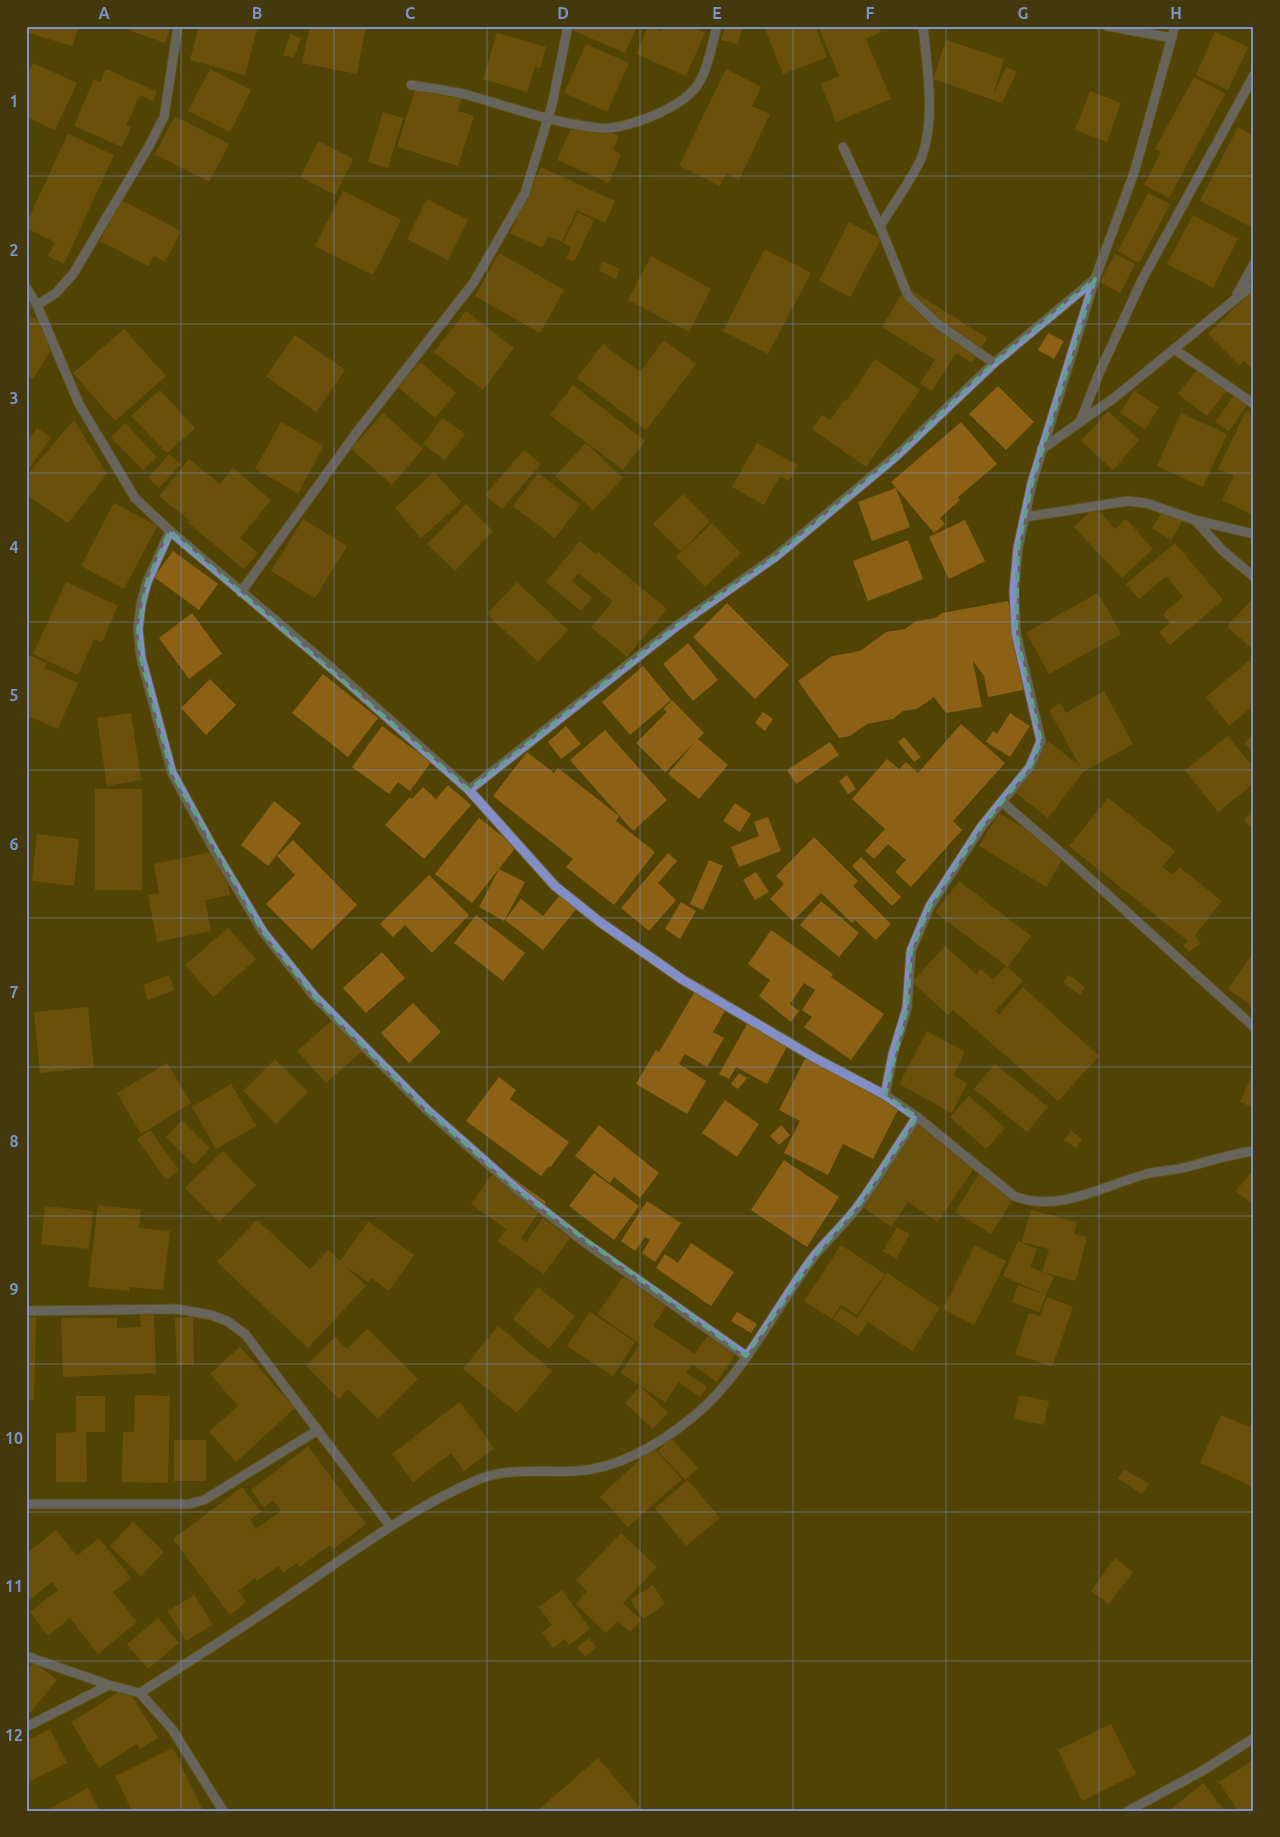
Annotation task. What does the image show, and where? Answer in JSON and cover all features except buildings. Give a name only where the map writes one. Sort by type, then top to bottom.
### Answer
[{"type":"street","points":[[37,305],[56,293],[73,274],[149,146],[164,117],[178,26]]},
{"type":"street","points":[[241,592],[357,432],[474,282],[524,193],[548,117],[568,26]]},
{"type":"street","points":[[411,85],[463,94],[548,117],[602,128],[632,122],[681,102],[700,81],[717,26]]},
{"type":"street","points":[[880,226],[919,163],[926,143],[928,100],[923,26]]},
{"type":"street","points":[[1107,26],[1172,38]]},
{"type":"street","points":[[884,1095],[893,1054],[907,1008],[911,951],[930,906],[982,826],[1030,767],[1041,741],[1016,633],[1014,591],[1018,548],[1042,449],[1095,279],[1134,173],[1175,26]]},
{"type":"street","points":[[1080,422],[1100,371],[1142,280],[1254,75]]},
{"type":"street","points":[[842,147],[880,226],[908,296],[939,325],[994,364]]},
{"type":"street","points":[[1234,299],[1254,264]]},
{"type":"street","points":[[469,790],[678,625],[775,557],[895,457],[994,364],[1095,279]]},
{"type":"street","points":[[1042,449],[1114,398],[1254,284]]},
{"type":"street","points":[[26,287],[37,305],[79,404],[117,471],[135,498],[170,532],[334,670],[469,790],[554,886],[600,922],[683,980],[815,1058],[884,1095],[917,1118],[1014,1196],[1029,1202],[1068,1200],[1149,1174],[1187,1167],[1231,1154],[1254,1151]]},
{"type":"street","points":[[1174,349],[1254,404]]},
{"type":"street","points":[[1025,517],[1128,501],[1146,503],[1195,520],[1254,534]]},
{"type":"street","points":[[1195,520],[1222,550],[1254,577]]},
{"type":"street","points":[[170,532],[147,582],[143,597],[138,629],[141,658],[172,773],[214,850],[263,932],[321,1003],[427,1110],[520,1192],[584,1242],[746,1356]]},
{"type":"street","points":[[1002,802],[1066,856],[1254,1027]]},
{"type":"street","points":[[140,1693],[272,1607],[390,1526],[456,1490],[497,1474],[586,1470],[605,1467],[631,1458],[660,1441],[695,1415],[713,1397],[746,1356],[813,1258],[861,1202],[917,1118]]},
{"type":"street","points":[[26,1311],[177,1309],[211,1314],[227,1321],[244,1334],[390,1526]]},
{"type":"street","points":[[26,1504],[189,1504],[204,1500],[318,1430]]},
{"type":"street","points":[[26,1656],[109,1686],[140,1693],[172,1730],[223,1811]]},
{"type":"street","points":[[26,1726],[109,1686]]},
{"type":"street","points":[[1128,1811],[1202,1771],[1254,1738]]},
{"type":"highlighted area","points":[[1095,279],[1032,483],[1018,548],[1016,633],[1041,741],[1030,767],[982,826],[930,906],[911,951],[907,1008],[885,1095],[917,1117],[861,1202],[813,1258],[746,1356],[520,1192],[427,1110],[314,996],[263,932],[172,773],[141,658],[138,629],[147,582],[170,531],[469,790],[678,625],[775,557],[895,457],[994,363]]}]
